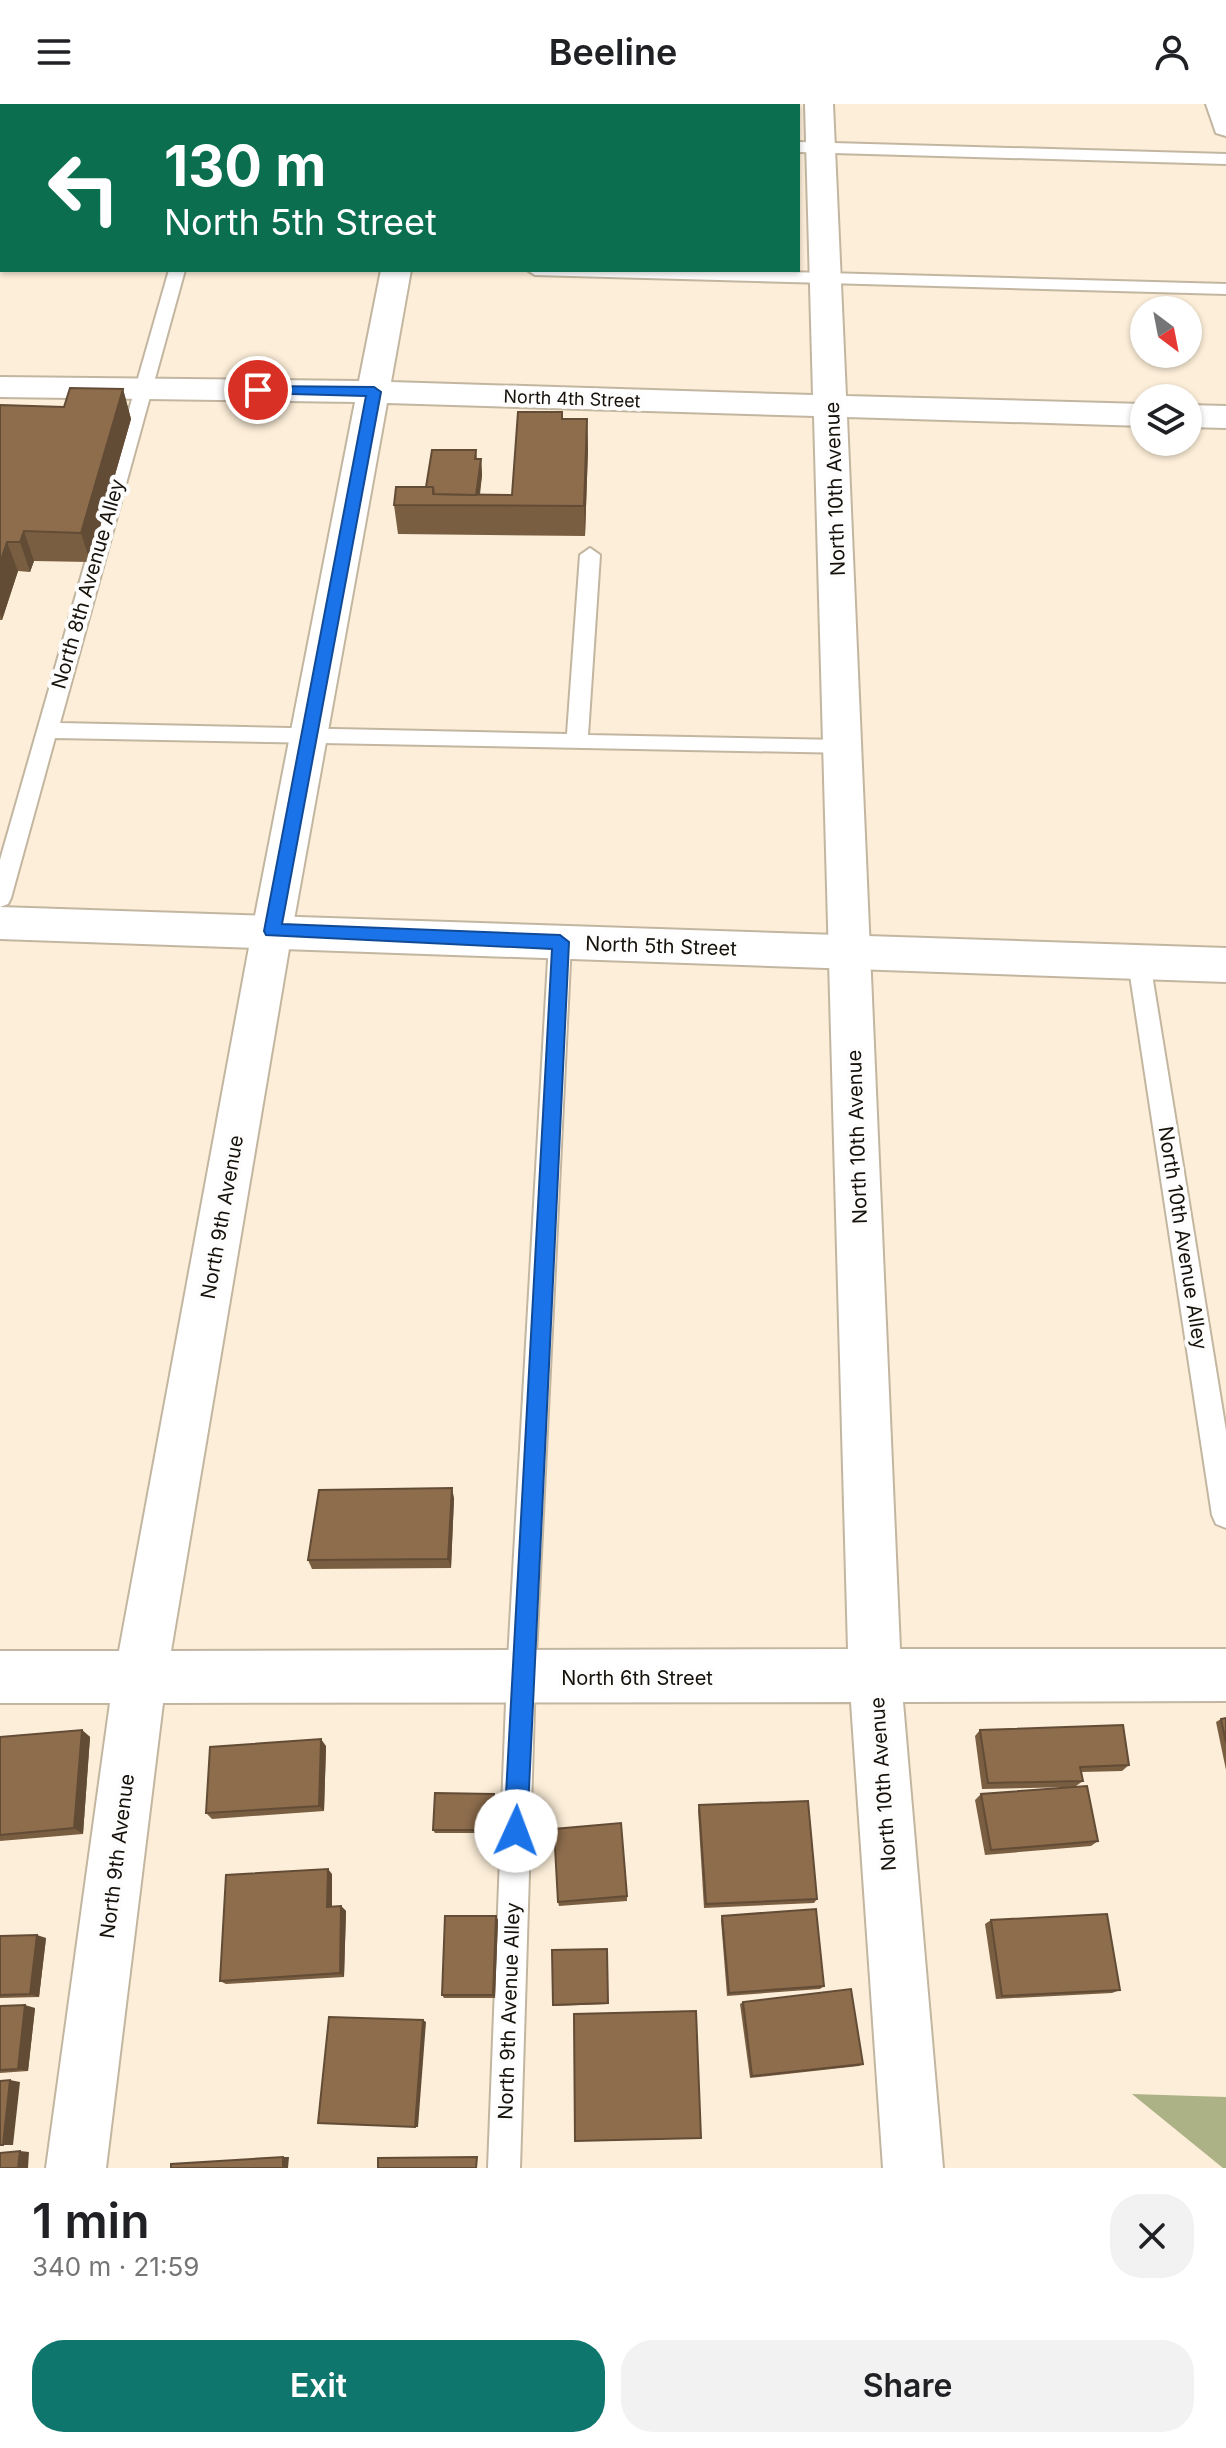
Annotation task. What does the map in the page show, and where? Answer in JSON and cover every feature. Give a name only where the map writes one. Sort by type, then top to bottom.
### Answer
[{"type":"street","name":"North 10th Avenue","points":[[819,104],[809,147],[827,279],[875,1678],[913,2168]]},
{"type":"street","points":[[1220,104],[1226,127]]},
{"type":"street","name":"North 9th Avenue","points":[[76,2168],[140,1677],[272,931],[396,272]]},
{"type":"street","name":"North 4th Street","points":[[0,387],[374,392],[1130,415]]},
{"type":"street","points":[[1202,416],[1226,417]]},
{"type":"street","name":"North 5th Street","points":[[0,923],[1226,965]]},
{"type":"street","name":"North 6th Street","points":[[0,1677],[875,1678],[1226,1675]]},
{"type":"lane","points":[[809,147],[1226,159]]},
{"type":"lane","name":"North 8th Avenue Alley","points":[[0,898],[176,272]]},
{"type":"lane","points":[[600,272],[1226,289]]},
{"type":"lane","points":[[577,742],[590,555]]},
{"type":"lane","points":[[47,730],[843,748]]},
{"type":"lane","name":"North 9th Avenue Alley","points":[[504,2168],[521,1677],[560,942]]},
{"type":"lane","name":"North 10th Avenue Alley","points":[[1139,962],[1226,1515]]},
{"type":"green space","points":[[1132,2094],[1226,2097],[1226,2168],[1223,2168]]},
{"type":"building","points":[[70,388],[123,389],[81,533],[24,531],[20,542],[7,542],[0,563],[0,405],[64,407]]},
{"type":"building","points":[[518,412],[562,412],[562,419],[587,419],[584,506],[394,505],[396,487],[433,487],[433,494],[512,495]]},
{"type":"building","points":[[432,450],[476,450],[475,459],[481,459],[476,495],[434,494],[433,487],[426,487]]},
{"type":"building","points":[[452,1488],[448,1559],[308,1560],[319,1490]]},
{"type":"building","points":[[1226,1718],[1226,1743],[1221,1719]]},
{"type":"building","points":[[1123,1725],[1129,1765],[1080,1767],[1083,1781],[988,1783],[980,1730]]},
{"type":"building","points":[[82,1730],[74,1828],[0,1835],[0,1737]]},
{"type":"building","points":[[321,1739],[319,1806],[206,1813],[210,1747]]},
{"type":"building","points":[[1087,1786],[1098,1841],[991,1850],[981,1794]]},
{"type":"building","points":[[435,1793],[494,1794],[493,1830],[433,1830]]},
{"type":"building","points":[[808,1801],[817,1899],[706,1904],[699,1805]]},
{"type":"building","points":[[621,1823],[627,1896],[558,1902],[554,1829]]},
{"type":"building","points":[[328,1869],[327,1907],[341,1906],[340,1973],[220,1981],[226,1875]]},
{"type":"building","points":[[816,1909],[824,1986],[729,1993],[722,1916]]},
{"type":"building","points":[[1107,1914],[1120,1990],[1002,1996],[991,1920]]},
{"type":"building","points":[[445,1916],[496,1916],[493,1995],[442,1995]]},
{"type":"building","points":[[37,1935],[30,1994],[0,1995],[0,1936]]},
{"type":"building","points":[[607,1949],[608,2003],[553,2005],[552,1950]]},
{"type":"building","points":[[851,1989],[863,2064],[752,2076],[743,2002]]},
{"type":"building","points":[[25,2005],[18,2069],[0,2070],[0,2006]]},
{"type":"building","points":[[696,2011],[701,2138],[575,2141],[574,2014]]},
{"type":"building","points":[[329,2017],[423,2020],[415,2127],[318,2123]]},
{"type":"building","points":[[10,2080],[3,2145],[0,2145],[0,2081]]},
{"type":"building","points":[[20,2151],[18,2168],[0,2168],[0,2153]]},
{"type":"building","points":[[283,2157],[283,2168],[171,2168],[171,2164]]},
{"type":"building","points":[[477,2157],[476,2168],[378,2168],[378,2158]]},
{"type":"route","points":[[258,390],[374,392],[272,931],[560,942],[521,1677],[516,1831]]}]
